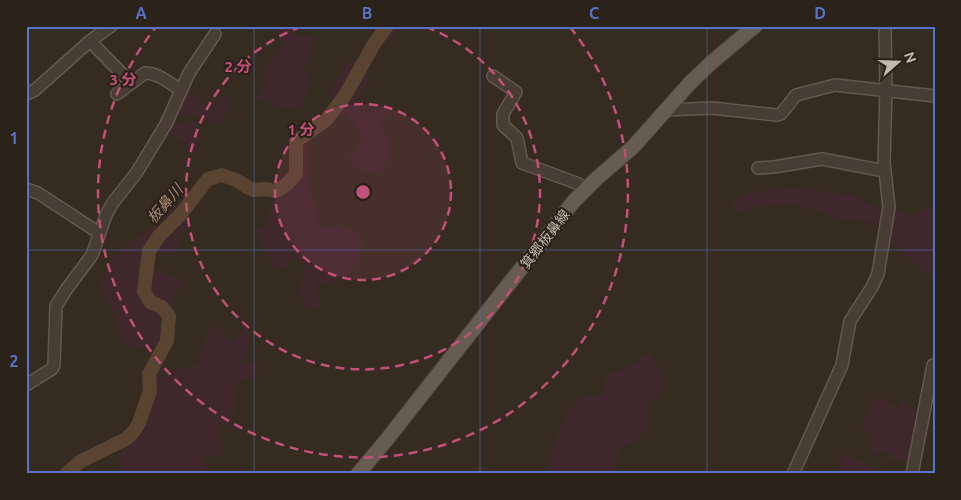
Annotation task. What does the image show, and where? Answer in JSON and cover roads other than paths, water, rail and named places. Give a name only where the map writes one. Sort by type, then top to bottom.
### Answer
[{"type":"main road","name":"箕郷板鼻線","points":[[358,474],[584,192],[633,146],[701,72],[755,26]]},
{"type":"street","points":[[26,94],[36,90],[90,41],[111,26]]},
{"type":"street","points":[[793,474],[842,366],[850,321],[878,274],[889,207],[885,171],[885,26]]},
{"type":"street","points":[[26,385],[52,369],[54,365],[56,306],[92,255],[112,204],[137,172],[166,124],[189,73],[215,34]]},
{"type":"street","points":[[90,41],[131,84]]},
{"type":"street","points":[[117,94],[145,73],[151,73],[180,90]]},
{"type":"street","points":[[493,76],[516,92],[503,114],[503,126],[517,138],[522,163],[579,184],[584,192]]},
{"type":"street","points":[[667,110],[712,108],[776,116],[781,114],[796,95],[835,86],[935,96]]},
{"type":"street","points":[[758,168],[822,159],[885,171]]},
{"type":"street","points":[[26,189],[38,193],[100,233]]},
{"type":"street","points":[[912,474],[933,365]]},
{"type":"waterway","name":"板鼻川","points":[[66,474],[81,461],[126,439],[139,423],[150,391],[149,374],[167,341],[169,316],[162,307],[150,302],[144,291],[149,251],[159,236],[180,215],[208,179],[222,175],[254,190],[276,191],[286,185],[296,174],[296,141],[326,120],[344,97],[374,44],[387,26]]}]
